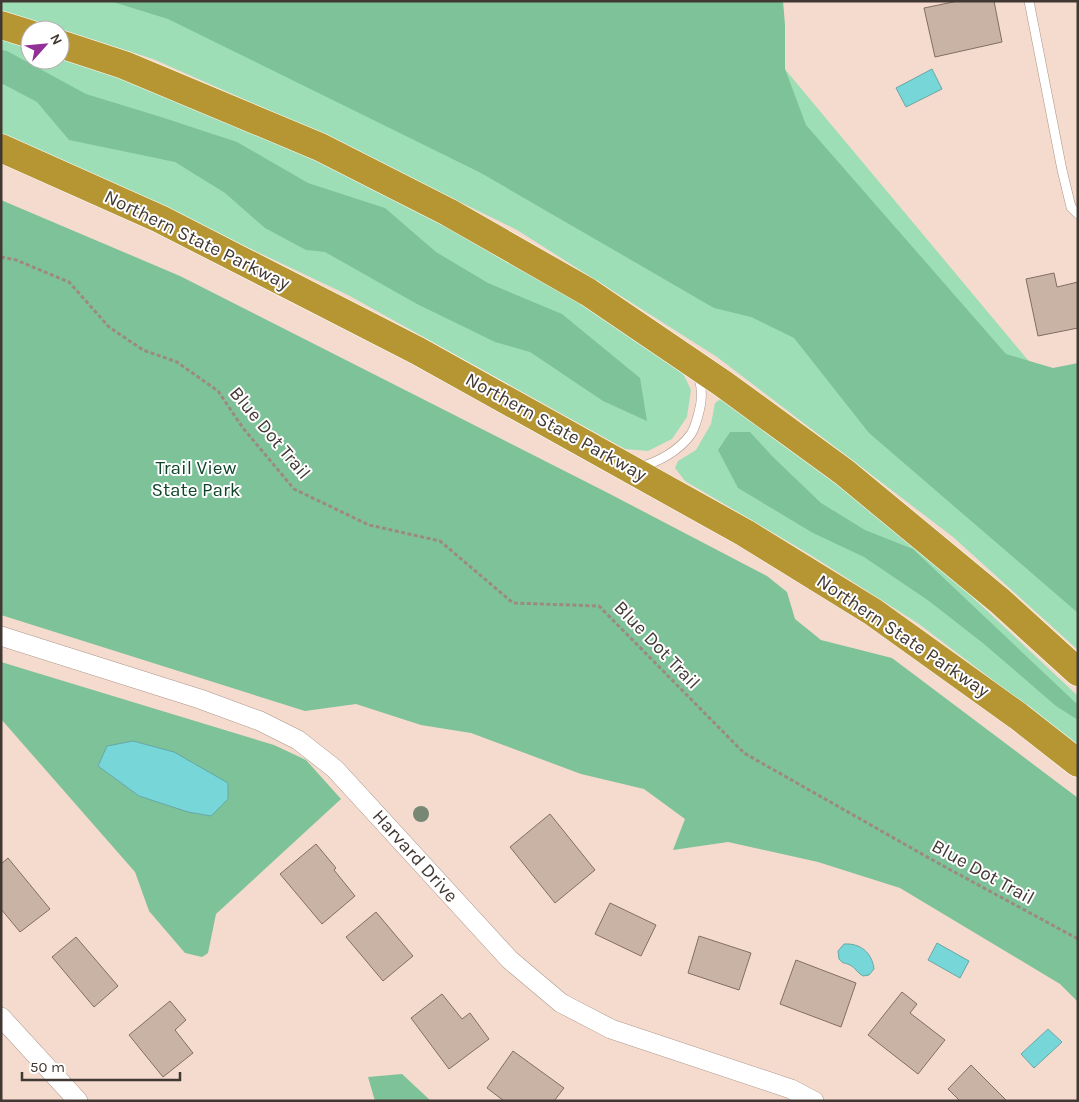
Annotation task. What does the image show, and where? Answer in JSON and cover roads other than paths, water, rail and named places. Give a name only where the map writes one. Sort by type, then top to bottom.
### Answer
[{"type":"highway","points":[[1,25],[20,31]]},
{"type":"highway","points":[[70,47],[124,65],[329,151],[448,212],[588,292],[692,363],[844,472],[1000,601],[1078,672]]},
{"type":"highway","name":"Northern State Parkway","points":[[1,148],[160,219],[418,351],[746,533],[873,612],[1018,716],[1078,763]]},
{"type":"street","name":"Harvard Drive","points":[[1,636],[260,720],[298,740],[335,769],[510,960],[561,1003],[611,1029],[791,1090],[814,1101]]},
{"type":"street","points":[[1,1017],[78,1101]]},
{"type":"lane","points":[[1029,1],[1062,170],[1071,207],[1078,214]]},
{"type":"lane","points":[[633,469],[654,463],[667,456],[691,434],[700,407],[702,390],[692,363]]},
{"type":"water","points":[[932,69],[942,89],[906,107],[896,88]]},
{"type":"water","points":[[133,741],[174,752],[228,783],[228,799],[211,816],[188,812],[139,796],[98,766],[107,746]]},
{"type":"water","points":[[937,943],[969,961],[960,978],[928,960]]},
{"type":"water","points":[[844,944],[856,945],[865,950],[871,958],[874,969],[869,975],[863,976],[852,966],[843,963],[839,959],[838,951]]},
{"type":"water","points":[[1048,1029],[1062,1042],[1034,1068],[1021,1054]]},
{"type":"park label","name":"Trail View State Park","points":[[196,479]]}]
